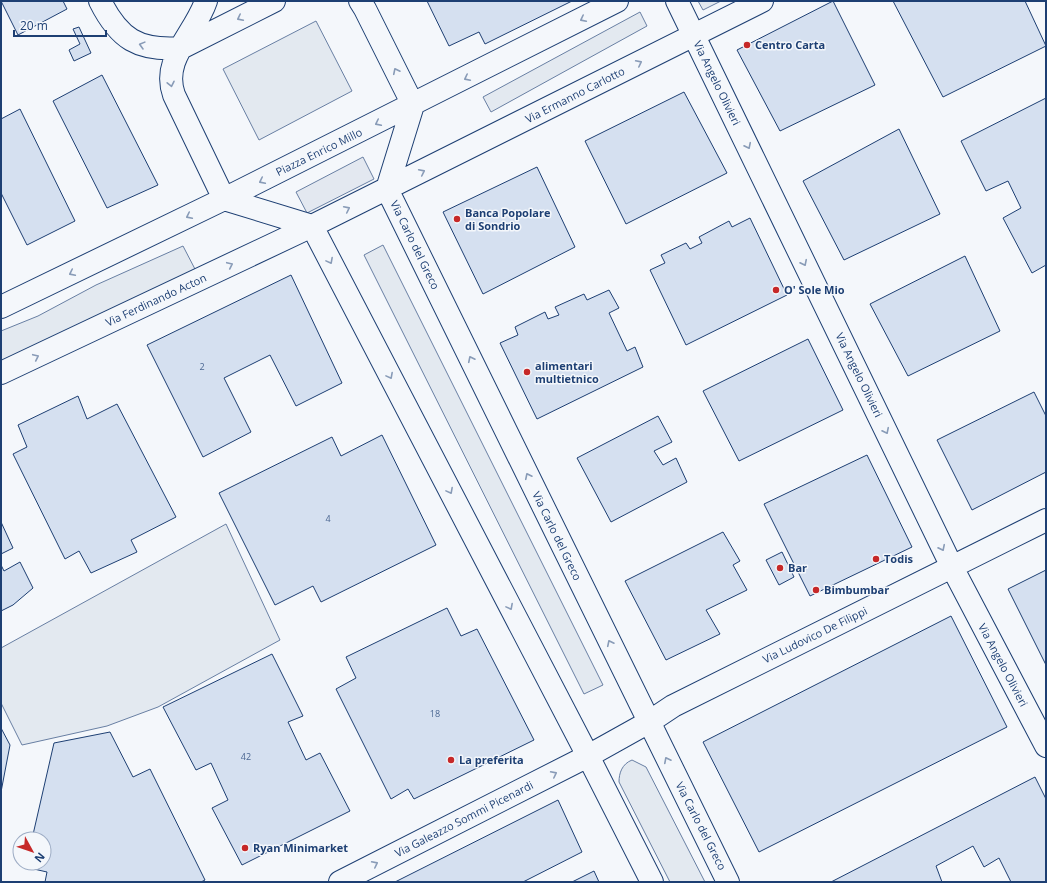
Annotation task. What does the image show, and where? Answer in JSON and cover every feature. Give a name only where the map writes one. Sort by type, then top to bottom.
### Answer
[{"type":"street","points":[[100,1],[115,27],[131,40],[154,48],[181,48],[274,1]]},
{"type":"street","points":[[206,1],[200,17],[172,66],[170,77],[171,87],[224,199]]},
{"type":"street","points":[[1,307],[224,199],[312,226],[387,189],[413,105],[360,1]]},
{"type":"street","points":[[413,105],[618,1]]},
{"type":"street","name":"Via Angelo Olivieri","points":[[677,1],[952,567],[1046,746]]},
{"type":"street","name":"Via Ermanno Carlotto","points":[[387,189],[762,1]]},
{"type":"street","name":"Piazza Enrico Millo","points":[[224,199],[413,105]]},
{"type":"street","name":"Via Carlo del Greco","points":[[387,189],[728,882]]},
{"type":"street","points":[[312,226],[652,882]]},
{"type":"street","name":"Via Ferdinando Acton","points":[[1,373],[312,226]]},
{"type":"street","name":"Via Ludovico De Filippi","points":[[588,756],[649,722],[673,706],[1046,520]]},
{"type":"street","name":"Via Galeazzo Sommi Picenardi","points":[[340,882],[588,756]]},
{"type":"shaded area","points":[[698,1],[721,1],[703,10]]},
{"type":"shaded area","points":[[640,12],[647,26],[491,112],[483,97]]},
{"type":"shaded area","points":[[316,21],[352,91],[259,140],[223,69]]},
{"type":"shaded area","points":[[363,157],[374,179],[307,213],[296,192]]},
{"type":"shaded area","points":[[383,245],[603,685],[584,694],[364,255]]},
{"type":"shaded area","points":[[183,246],[196,271],[1,364],[1,331],[38,316],[96,285]]},
{"type":"shaded area","points":[[226,524],[280,640],[158,707],[107,726],[22,745],[1,703],[1,648]]},
{"type":"shaded area","points":[[632,760],[646,767],[705,882],[670,882],[619,782],[622,769]]},
{"type":"building","points":[[1,1],[63,1],[67,9],[18,35]]},
{"type":"building","points":[[427,1],[572,1],[485,44],[479,32],[449,46]]},
{"type":"building","points":[[833,1],[875,85],[780,131],[737,50]]},
{"type":"building","points":[[893,1],[1025,1],[1046,46],[943,97]]},
{"type":"building","points":[[79,27],[91,53],[74,61],[69,50],[80,44],[73,29]]},
{"type":"building","points":[[102,75],[158,185],[107,208],[53,101]]},
{"type":"building","points":[[684,92],[727,173],[626,224],[585,141]]},
{"type":"building","points":[[1046,98],[1046,265],[1032,273],[1003,218],[1021,208],[1008,181],[986,191],[961,141]]},
{"type":"building","points":[[20,109],[75,221],[27,245],[1,193],[1,119]]},
{"type":"building","points":[[899,129],[940,214],[844,260],[803,181]]},
{"type":"building","points":[[537,167],[575,247],[483,294],[443,212]]},
{"type":"building","points":[[750,218],[787,295],[686,345],[650,270],[665,263],[661,255],[686,243],[690,249],[702,243],[699,237],[729,221],[732,227]]},
{"type":"building","points":[[965,256],[1000,331],[908,376],[870,304]]},
{"type":"building","points":[[291,275],[342,383],[296,406],[270,355],[224,378],[251,432],[203,457],[147,345]]},
{"type":"building","points":[[609,290],[619,308],[609,313],[627,351],[635,347],[643,367],[537,419],[500,343],[518,335],[515,327],[545,312],[548,319],[559,315],[555,307],[584,294],[587,300]]},
{"type":"building","points":[[808,339],[843,410],[739,461],[703,391]]},
{"type":"building","points":[[1034,392],[1046,416],[1046,472],[972,510],[937,440]]},
{"type":"building","points":[[78,396],[87,419],[117,404],[176,517],[131,540],[137,552],[91,573],[79,551],[65,559],[13,454],[27,447],[18,425]]},
{"type":"building","points":[[658,416],[672,442],[654,451],[663,465],[676,458],[687,482],[611,522],[577,458]]},
{"type":"building","points":[[382,435],[436,545],[321,602],[313,586],[275,605],[219,493],[332,437],[341,456]]},
{"type":"building","points":[[867,455],[912,547],[810,596],[764,504]]},
{"type":"building","points":[[1,522],[13,548],[1,554]]},
{"type":"building","points":[[723,532],[740,561],[733,565],[747,590],[706,610],[720,634],[666,660],[625,581]]},
{"type":"building","name":"Bar","points":[[782,552],[794,577],[779,585],[766,560]]},
{"type":"building","points":[[20,562],[33,588],[13,605],[1,611],[1,565],[4,571]]},
{"type":"building","points":[[1046,570],[1046,665],[1008,589]]},
{"type":"building","points":[[447,608],[461,636],[477,629],[534,740],[414,799],[408,789],[391,799],[336,689],[356,678],[346,657]]},
{"type":"building","points":[[951,616],[1007,727],[759,852],[703,742]]},
{"type":"building","points":[[272,654],[303,716],[288,722],[306,760],[320,753],[350,811],[242,865],[212,808],[228,800],[211,763],[196,770],[163,707]]},
{"type":"building","points":[[1,728],[10,745],[1,792]]},
{"type":"building","points":[[110,732],[133,777],[150,769],[205,880],[201,882],[45,882],[47,872],[43,871],[52,871],[52,831],[34,831],[54,743]]},
{"type":"building","points":[[1035,777],[1046,799],[1046,882],[1011,882],[999,858],[984,867],[973,846],[936,866],[942,882],[831,882]]},
{"type":"building","points":[[558,800],[582,852],[523,882],[395,882]]},
{"type":"building","points":[[594,871],[599,882],[572,882]]},
{"type":"place","name":"Centro Carta","points":[[747,45]]},
{"type":"place","name":"Banca Popolare di Sondrio","points":[[457,219]]},
{"type":"place","name":"O' Sole Mio","points":[[776,290]]},
{"type":"place","name":"alimentari multietnico","points":[[527,372]]},
{"type":"place","name":"Todis","points":[[876,559]]},
{"type":"place","name":"Bar","points":[[780,568]]},
{"type":"place","name":"Bimbumbar","points":[[816,590]]},
{"type":"place","name":"La preferita","points":[[451,760]]},
{"type":"place","name":"Ryan Minimarket","points":[[245,848]]}]
